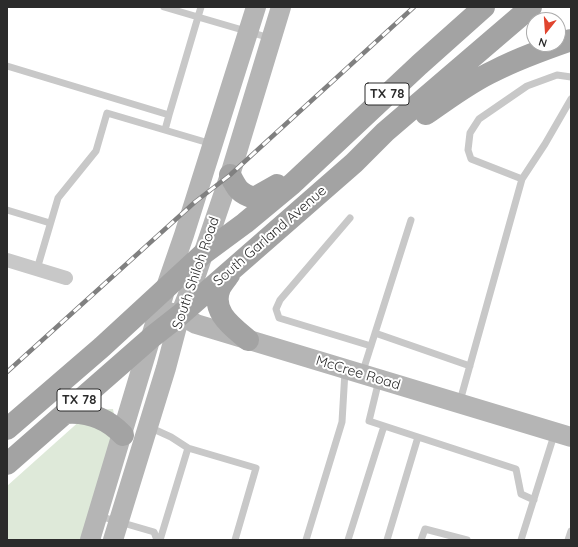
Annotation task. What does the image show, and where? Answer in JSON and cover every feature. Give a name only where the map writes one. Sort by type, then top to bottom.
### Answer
[{"type":"main road","name":"South Shiloh Road","points":[[166,287],[213,145],[256,7]]},
{"type":"main road","name":"South Shiloh Road","points":[[113,540],[166,368],[180,315],[230,175],[282,7]]},
{"type":"main road","name":"South Garland Avenue","points":[[7,430],[102,347],[153,307],[166,287],[203,254],[245,223],[292,184],[419,65],[484,7]]},
{"type":"main road","name":"South Garland Avenue","points":[[7,464],[65,412],[152,337],[180,315],[354,163],[385,132],[531,7]]},
{"type":"main road","points":[[354,163],[455,93],[492,71],[532,54],[571,40]]},
{"type":"main road","points":[[230,175],[237,190],[254,198],[278,185],[292,184]]},
{"type":"main road","points":[[234,267],[220,288],[218,307],[222,316],[248,340]]},
{"type":"main road","name":"South Shiloh Road","points":[[90,540],[152,337],[153,307]]},
{"type":"main road","name":"McCree Road","points":[[153,307],[180,315],[196,324],[563,435]]},
{"type":"main road","points":[[65,412],[83,412],[101,418],[109,422],[123,435]]},
{"type":"street","points":[[7,260],[66,278]]},
{"type":"lane","points":[[164,7],[272,38]]},
{"type":"lane","points":[[165,130],[201,7]]},
{"type":"lane","points":[[7,66],[169,115]]},
{"type":"lane","points":[[522,179],[471,159],[468,150],[470,132],[479,119],[527,86],[557,75],[571,77]]},
{"type":"lane","points":[[460,404],[522,179],[545,144],[571,99]]},
{"type":"lane","points":[[37,270],[58,198],[96,151],[107,113],[213,145]]},
{"type":"lane","points":[[7,210],[50,223]]},
{"type":"lane","points":[[350,218],[280,300],[276,309],[279,318],[371,346]]},
{"type":"lane","points":[[306,540],[342,422],[362,374],[410,220]]},
{"type":"lane","points":[[375,333],[470,366]]},
{"type":"lane","points":[[362,374],[369,421],[516,469],[522,494],[534,500]]},
{"type":"lane","points":[[348,540],[384,426]]},
{"type":"lane","points":[[148,427],[171,437],[188,448],[256,468],[235,540]]},
{"type":"lane","points":[[521,540],[534,500],[563,435]]},
{"type":"lane","points":[[387,540],[418,437]]},
{"type":"lane","points":[[160,540],[188,448]]},
{"type":"lane","points":[[98,516],[154,532],[157,540]]},
{"type":"lane","points":[[421,540],[424,529],[467,540]]},
{"type":"lane","points":[[568,540],[571,532]]},
{"type":"green space","points":[[113,409],[117,431],[84,540],[7,540],[7,486],[92,410]]},
{"type":"railway","points":[[7,372],[195,202],[230,175],[414,7]]}]
